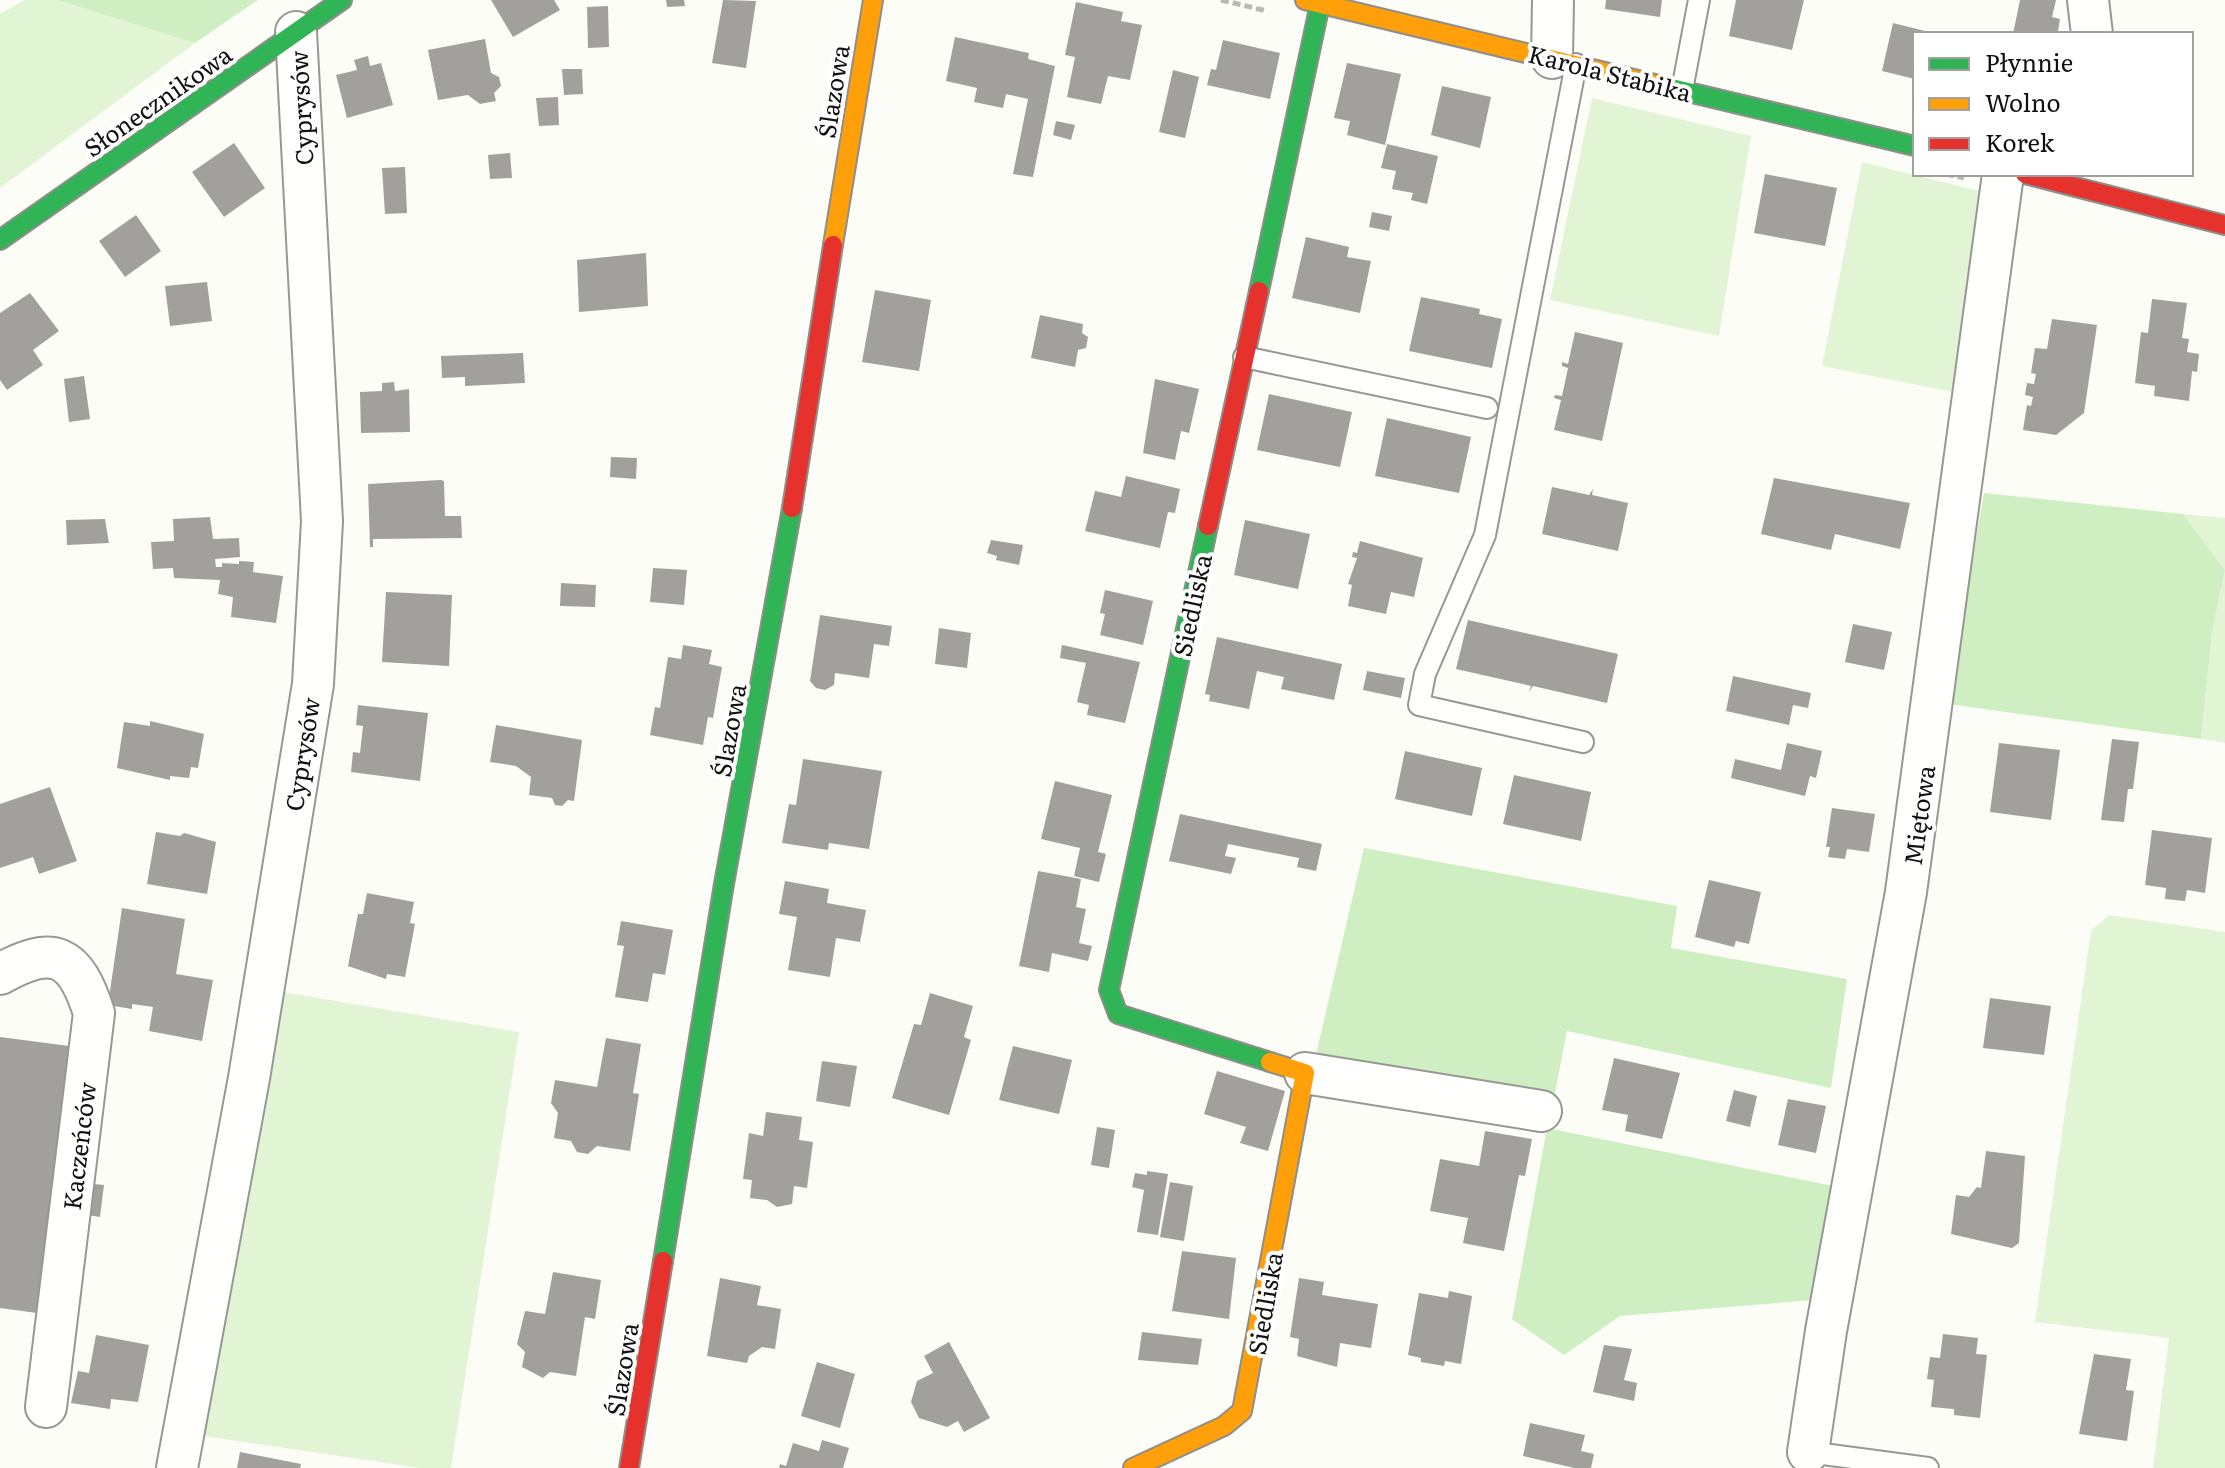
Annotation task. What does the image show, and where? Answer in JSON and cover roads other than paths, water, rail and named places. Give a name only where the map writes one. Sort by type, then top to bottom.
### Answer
[{"type":"street","name":"Słonecznikowa","points":[[0,240],[342,0]]},
{"type":"street","name":"Ślazowa","points":[[629,1468],[724,884],[801,457],[858,79],[873,0]]},
{"type":"street","points":[[1553,0],[1564,61]]},
{"type":"street","points":[[2088,0],[2092,32]]},
{"type":"street","name":"Karola Stabika","points":[[1312,2],[1913,146]]},
{"type":"street","name":"Siedliska","points":[[1312,2],[1244,357],[1109,990],[1118,1014],[1305,1073],[1541,1111]]},
{"type":"street","name":"Cyprysów","points":[[177,1468],[249,1078],[313,684],[322,521],[296,32]]},
{"type":"street","name":"Miętowa","points":[[1808,1452],[1826,1331],[1906,892],[2003,176]]},
{"type":"street","points":[[2041,176],[2098,183],[2225,225]]},
{"type":"street","name":"Kaczeńców","points":[[0,974],[31,957],[48,957],[70,966],[86,991],[94,1013],[46,1407]]},
{"type":"street","name":"Siedliska","points":[[1133,1468],[1224,1426],[1242,1411],[1305,1073]]},
{"type":"lane","points":[[1682,90],[1699,0]]},
{"type":"lane","points":[[1564,61],[1485,535],[1425,674],[1419,705],[1583,742]]},
{"type":"lane","points":[[1244,357],[1487,408]]},
{"type":"lane","points":[[1808,1452],[1928,1468]]}]
